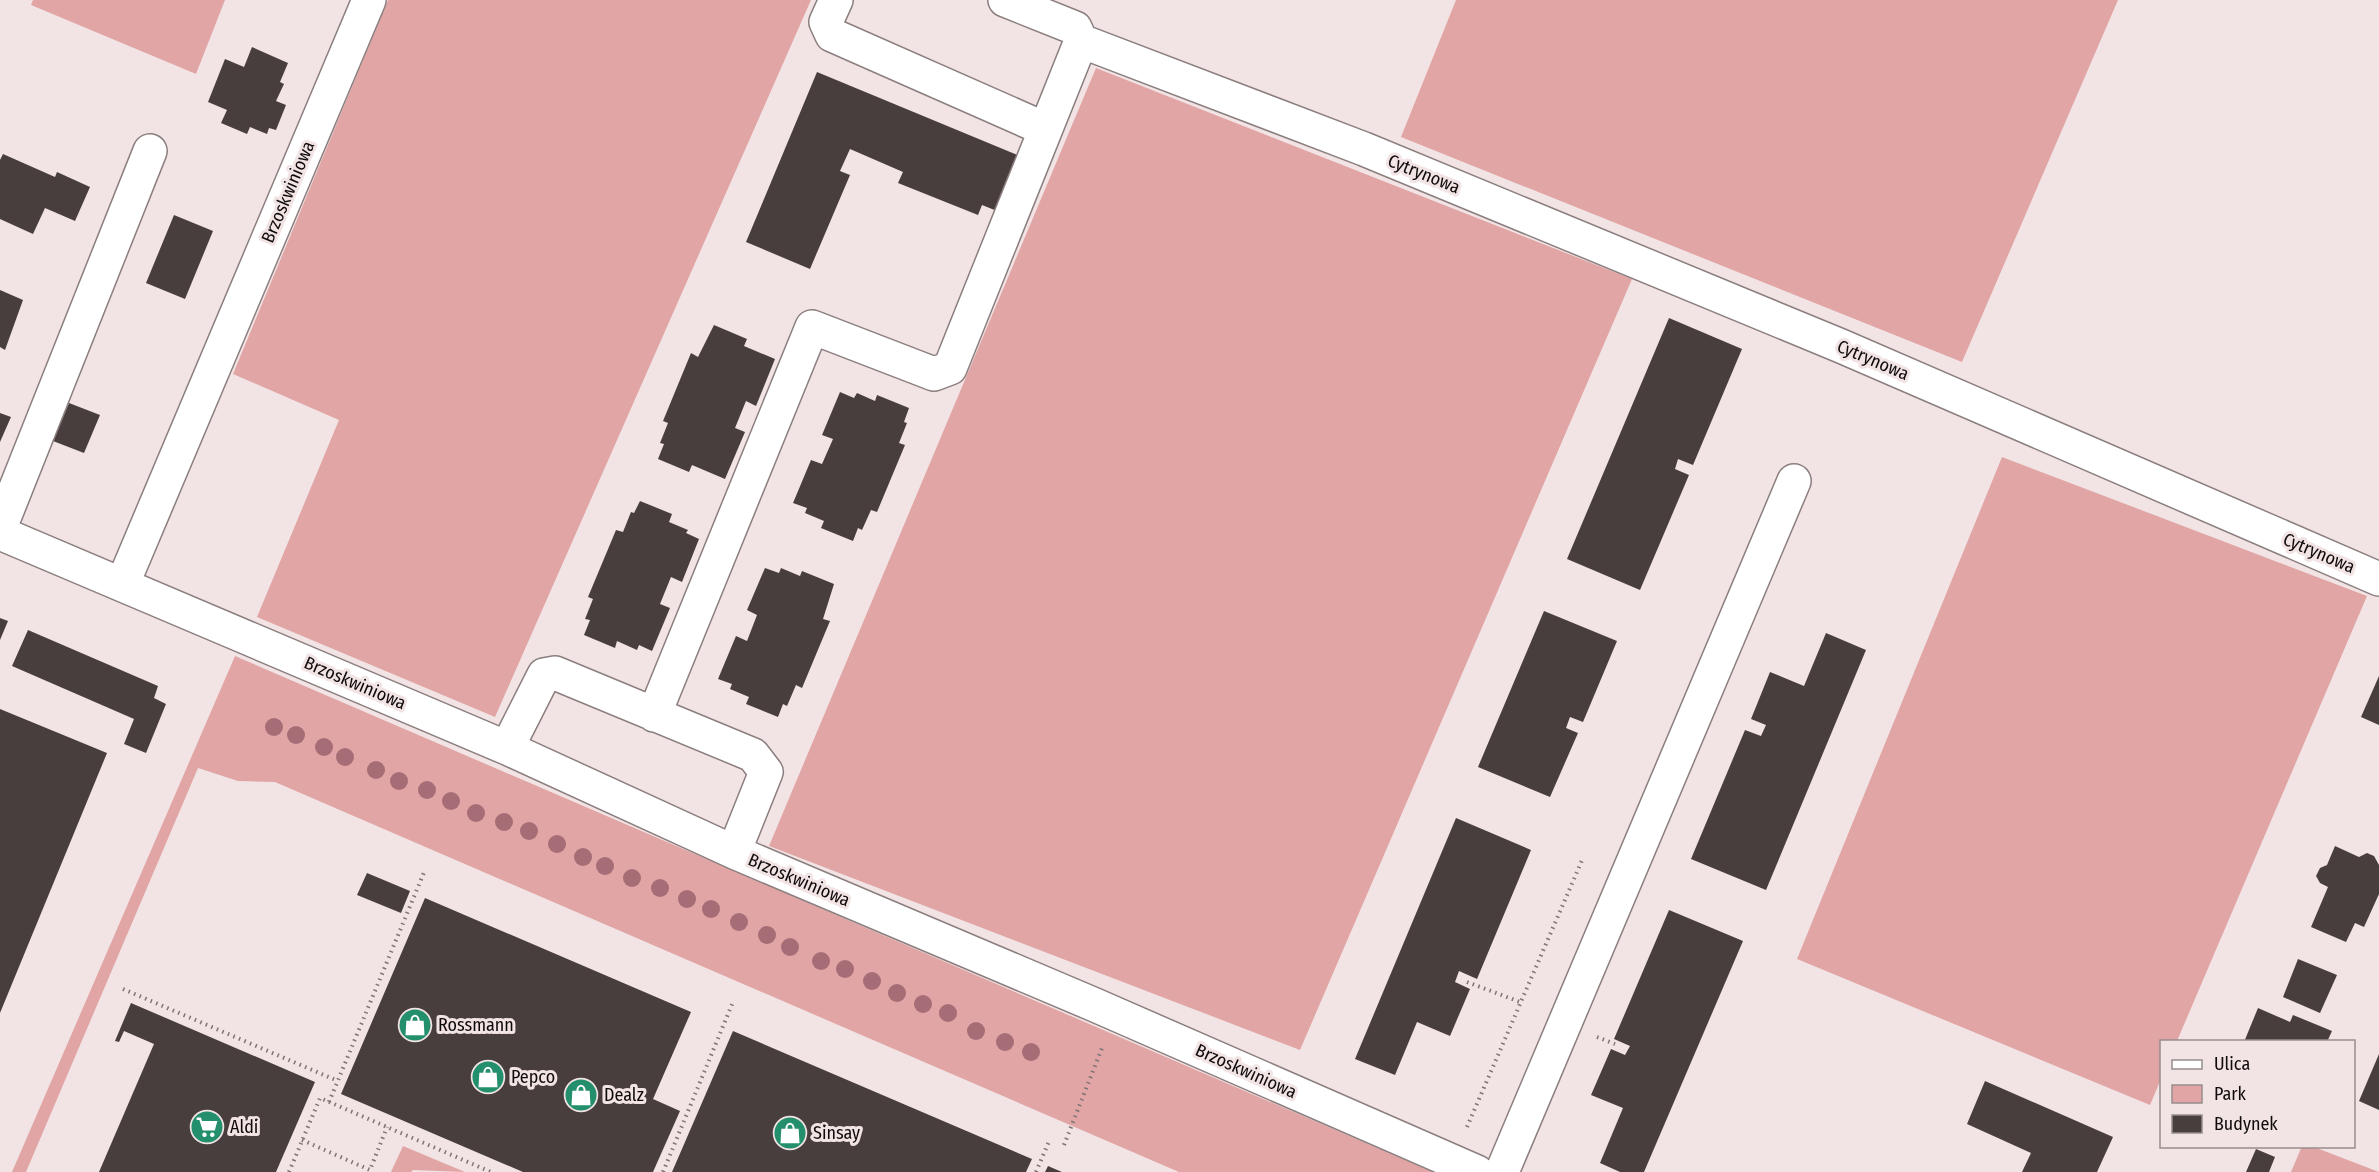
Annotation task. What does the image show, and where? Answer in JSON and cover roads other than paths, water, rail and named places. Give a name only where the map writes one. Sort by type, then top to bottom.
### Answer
[{"type":"street","name":"Brzoskwiniowa","points":[[123,583],[369,0]]},
{"type":"street","points":[[836,0],[826,22],[832,35],[1045,129]]},
{"type":"street","points":[[654,715],[812,327],[934,374],[950,368],[1080,41],[1075,28],[1005,0]]},
{"type":"street","name":"Cytrynowa","points":[[1080,41],[1364,149],[1841,346],[2379,579]]},
{"type":"street","points":[[0,528],[150,151]]},
{"type":"street","points":[[1502,1172],[1794,481]]},
{"type":"street","name":"Brzoskwiniowa","points":[[0,533],[123,583],[507,748],[734,852],[1115,1013],[1469,1168]]},
{"type":"street","points":[[507,748],[544,675],[555,674],[753,755],[766,772],[734,852]]},
{"type":"place","name":"Rossmann","points":[[415,1025]]},
{"type":"place","name":"Pepco","points":[[488,1077]]},
{"type":"place","name":"Dealz","points":[[581,1095]]},
{"type":"place","name":"Aldi","points":[[207,1127]]},
{"type":"place","name":"Sinsay","points":[[790,1133]]}]
